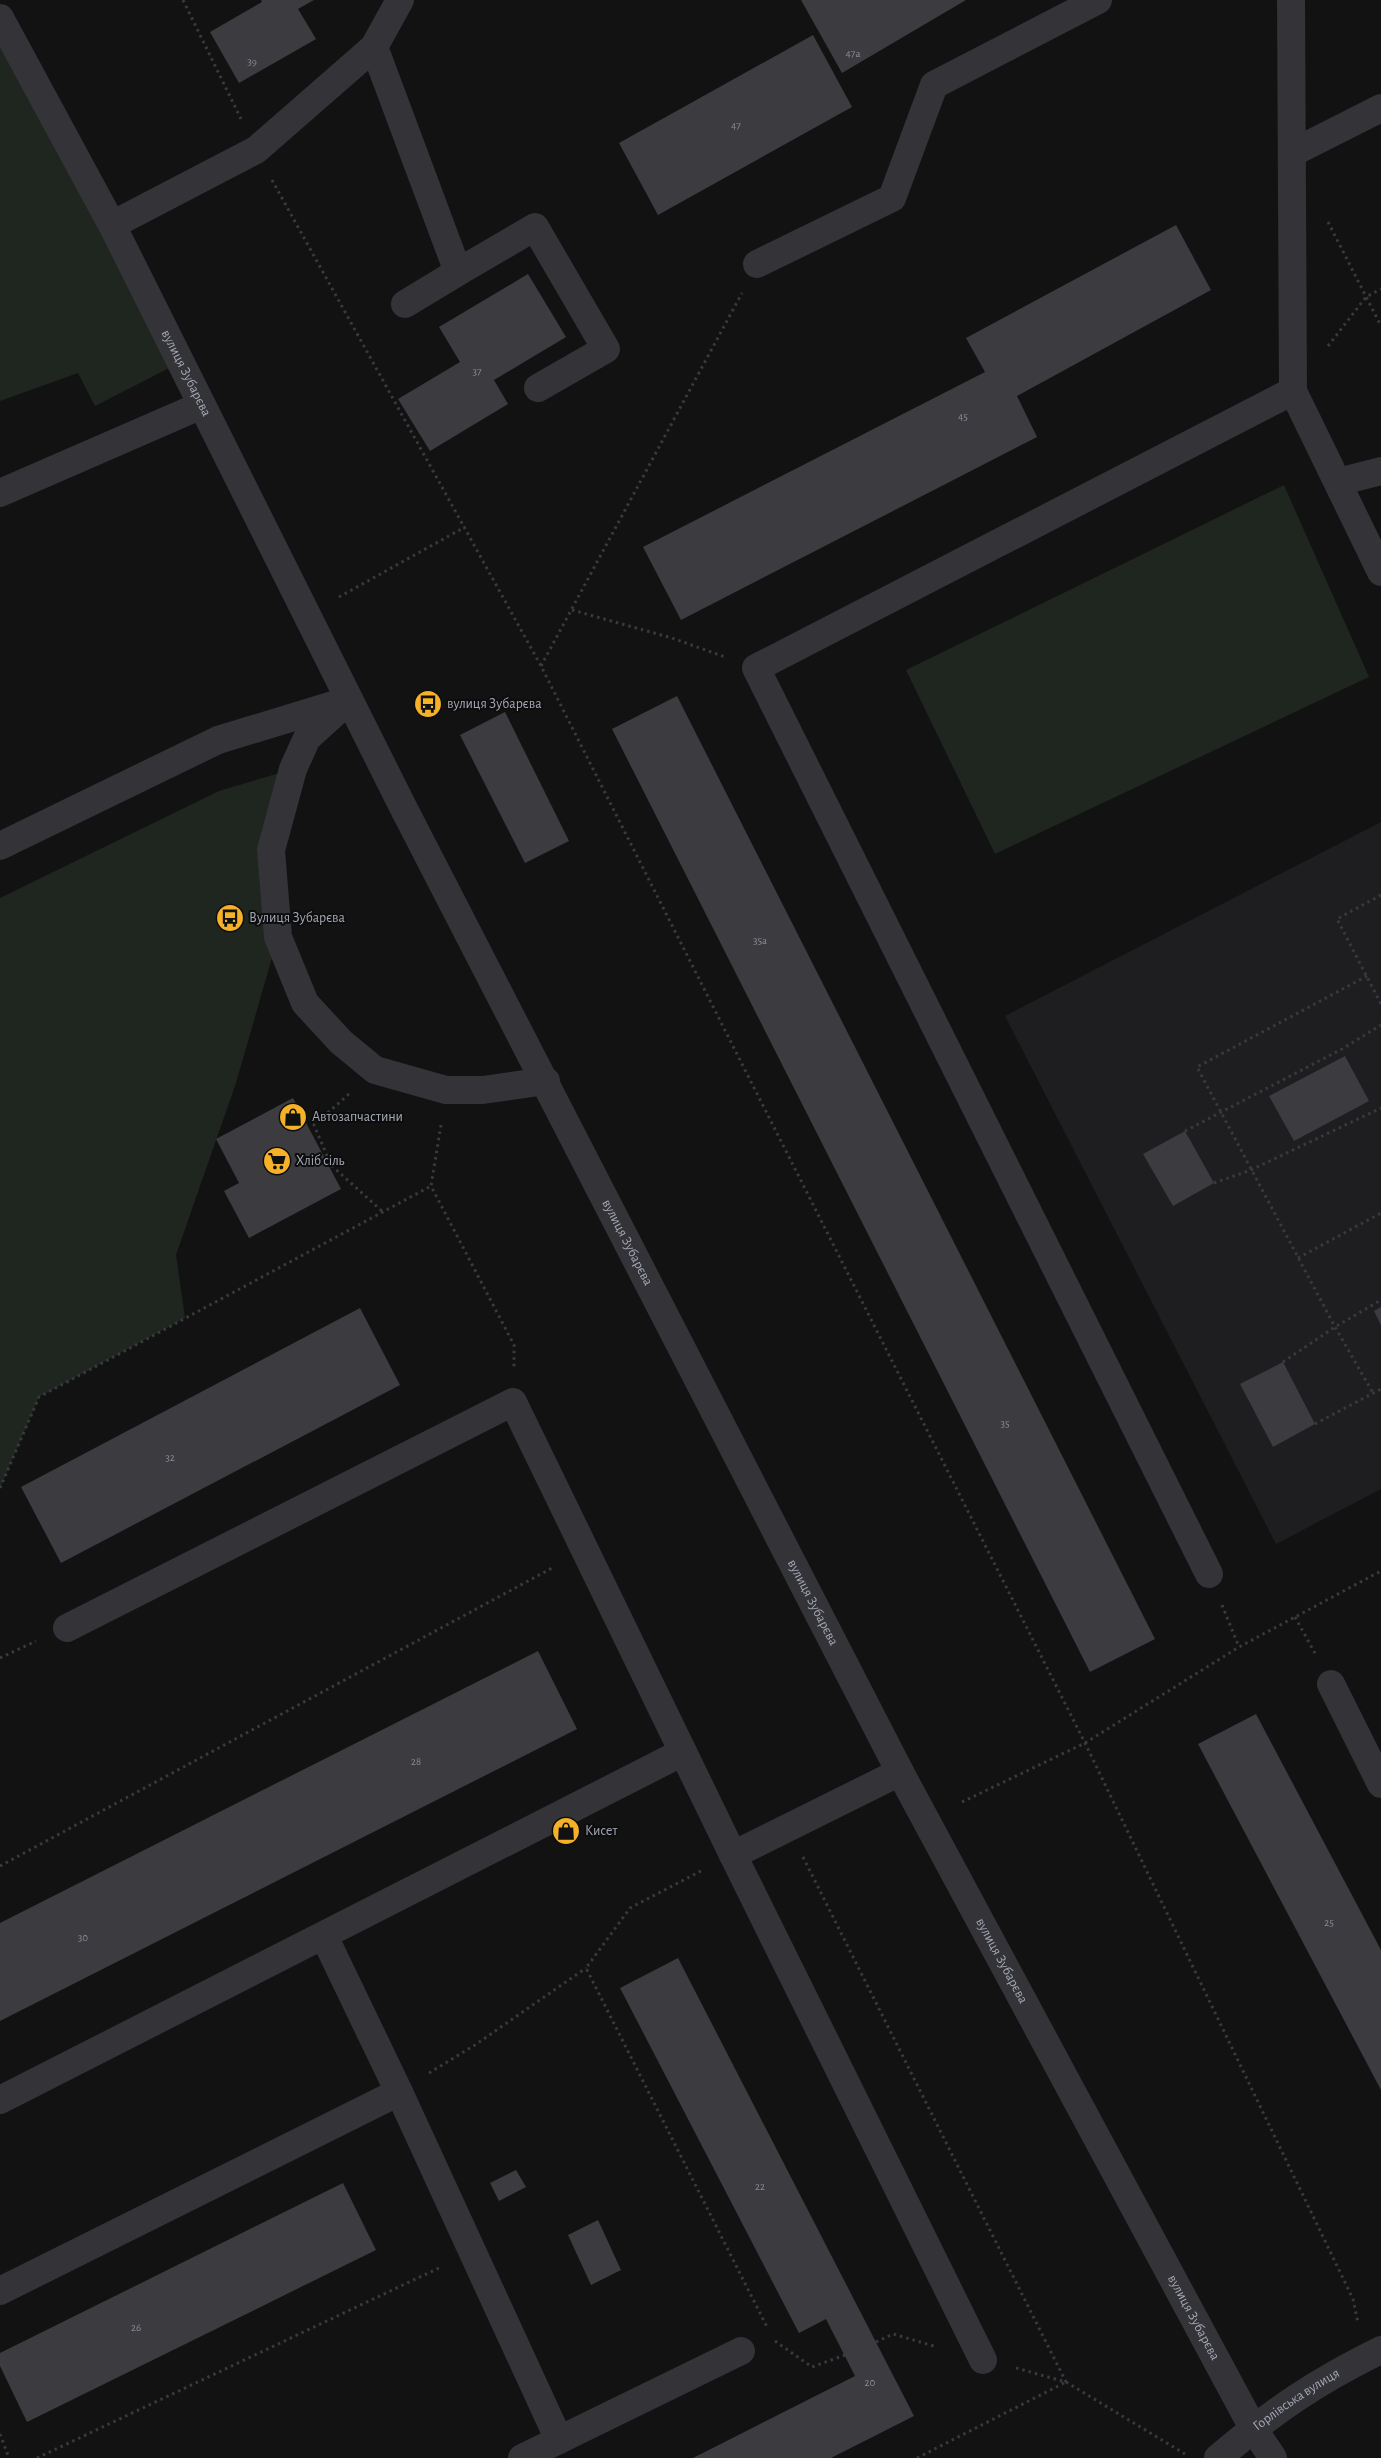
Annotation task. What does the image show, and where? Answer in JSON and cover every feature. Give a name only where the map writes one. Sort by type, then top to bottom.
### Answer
[{"type":"street","points":[[112,226],[256,150],[374,47],[400,0]]},
{"type":"street","points":[[757,264],[892,198],[934,85],[1098,0]]},
{"type":"street","points":[[1291,0],[1293,391],[1381,572]]},
{"type":"street","name":"вулиця Зубарєва","points":[[0,18],[112,226],[349,700],[900,1772],[1253,2428],[1273,2458]]},
{"type":"street","points":[[374,47],[458,272]]},
{"type":"street","points":[[1292,153],[1381,108]]},
{"type":"street","points":[[405,304],[536,228],[606,349],[538,388]]},
{"type":"street","points":[[1209,1574],[756,668],[1293,391]]},
{"type":"street","points":[[0,493],[202,405]]},
{"type":"street","points":[[1338,482],[1381,471]]},
{"type":"street","points":[[0,846],[218,740],[349,700]]},
{"type":"street","points":[[349,700],[307,738],[293,769],[271,850],[278,937],[305,1003],[341,1042],[375,1070],[446,1090],[483,1090],[546,1081]]},
{"type":"street","points":[[67,1628],[513,1402],[733,1855],[983,2360]]},
{"type":"street","points":[[1331,1684],[1381,1784]]},
{"type":"street","points":[[0,2100],[683,1752]]},
{"type":"street","points":[[733,1855],[900,1772]]},
{"type":"street","points":[[324,1936],[399,2092],[559,2440]]},
{"type":"street","points":[[0,2291],[399,2092]]},
{"type":"street","name":"Горлівська вулиця","points":[[1218,2458],[1253,2428],[1305,2390],[1381,2350]]},
{"type":"street","points":[[522,2458],[741,2351]]},
{"type":"path","points":[[183,0],[256,150],[541,666],[1085,1743],[1353,2299],[1360,2334],[1346,2367]]},
{"type":"path","points":[[1327,220],[1381,326]]},
{"type":"path","points":[[541,666],[757,264]]},
{"type":"path","points":[[1293,391],[1366,297],[1381,289]]},
{"type":"path","points":[[339,597],[465,527]]},
{"type":"path","points":[[572,610],[672,638],[756,668]]},
{"type":"path","points":[[1381,895],[1337,919],[1381,1004]]},
{"type":"path","points":[[1367,976],[1197,1067],[1298,1259],[1373,1393]]},
{"type":"path","points":[[1185,1131],[1342,1049],[1381,1025]]},
{"type":"path","points":[[375,1070],[314,1126],[331,1165],[383,1212]]},
{"type":"path","points":[[446,1090],[431,1186],[514,1345],[513,1402]]},
{"type":"path","points":[[1214,1183],[1251,1170],[1381,1108]]},
{"type":"path","points":[[0,1488],[38,1397],[431,1186]]},
{"type":"path","points":[[1298,1259],[1381,1213]]},
{"type":"path","points":[[1282,1362],[1335,1327],[1381,1300]]},
{"type":"path","points":[[1315,1424],[1381,1389]]},
{"type":"path","points":[[0,1866],[585,1551]]},
{"type":"path","points":[[962,1802],[1085,1743],[1239,1647],[1381,1571]]},
{"type":"path","points":[[1209,1574],[1239,1647]]},
{"type":"path","points":[[1295,1617],[1331,1684]]},
{"type":"path","points":[[0,1658],[67,1628]]},
{"type":"path","points":[[788,1828],[1066,2382],[1190,2458]]},
{"type":"path","points":[[399,2092],[475,2045],[586,1968],[630,1908],[733,1855]]},
{"type":"path","points":[[586,1968],[773,2339],[812,2367],[845,2356]]},
{"type":"path","points":[[37,2458],[473,2252]]},
{"type":"path","points":[[741,2351],[773,2339]]},
{"type":"path","points":[[917,2458],[1066,2382]]},
{"type":"path","points":[[0,2434],[9,2458]]},
{"type":"shaded area","points":[[0,18],[181,362],[95,406],[78,373],[0,401]]},
{"type":"shaded area","points":[[1284,485],[1369,677],[995,854],[906,670]]},
{"type":"shaded area","points":[[293,769],[271,850],[278,937],[236,1083],[176,1255],[185,1318],[39,1397],[0,1488],[0,898],[219,791]]},
{"type":"shaded area","points":[[1381,822],[1381,1489],[1276,1544],[1005,1016]]},
{"type":"building","points":[[261,0],[314,0],[298,9],[316,39],[239,83],[210,32],[262,2]]},
{"type":"building","points":[[801,0],[966,0],[842,73]]},
{"type":"building","points":[[813,35],[852,107],[658,215],[619,143]]},
{"type":"building","points":[[1176,225],[1211,290],[1017,396],[1037,437],[681,620],[643,547],[985,372],[966,338]]},
{"type":"building","points":[[528,274],[566,337],[494,380],[508,404],[430,451],[398,399],[460,362],[439,327]]},
{"type":"building","points":[[677,696],[1155,1639],[1090,1672],[612,729]]},
{"type":"building","points":[[505,712],[569,841],[525,863],[460,735]]},
{"type":"building","points":[[1345,1056],[1369,1101],[1294,1141],[1269,1096]]},
{"type":"building","name":"Хліб сіль","points":[[293,1098],[341,1189],[249,1238],[224,1191],[239,1183],[216,1139]]},
{"type":"building","points":[[1185,1131],[1214,1183],[1173,1206],[1143,1154]]},
{"type":"building","points":[[1381,1307],[1381,1325],[1374,1311]]},
{"type":"building","points":[[360,1308],[400,1385],[61,1563],[21,1487]]},
{"type":"building","points":[[1283,1362],[1315,1424],[1273,1447],[1240,1384]]},
{"type":"building","points":[[538,1651],[577,1729],[0,2021],[0,1923]]},
{"type":"building","points":[[1256,1714],[1381,1950],[1381,2090],[1198,1744]]},
{"type":"building","points":[[678,1958],[914,2416],[831,2458],[693,2458],[855,2376],[826,2319],[799,2333],[620,1988]]},
{"type":"building","points":[[516,2170],[526,2187],[499,2201],[490,2183]]},
{"type":"building","points":[[343,2183],[376,2250],[27,2422],[0,2366],[0,2353]]},
{"type":"building","points":[[598,2220],[621,2270],[591,2285],[568,2235]]},
{"type":"place","name":"вулиця Зубарєва","points":[[428,704]]},
{"type":"place","name":"Вулиця Зубарєва","points":[[230,918]]},
{"type":"place","name":"Автозапчастини","points":[[293,1117]]},
{"type":"place","name":"Хліб сіль","points":[[277,1161]]},
{"type":"place","name":"Кисет","points":[[566,1831]]}]
